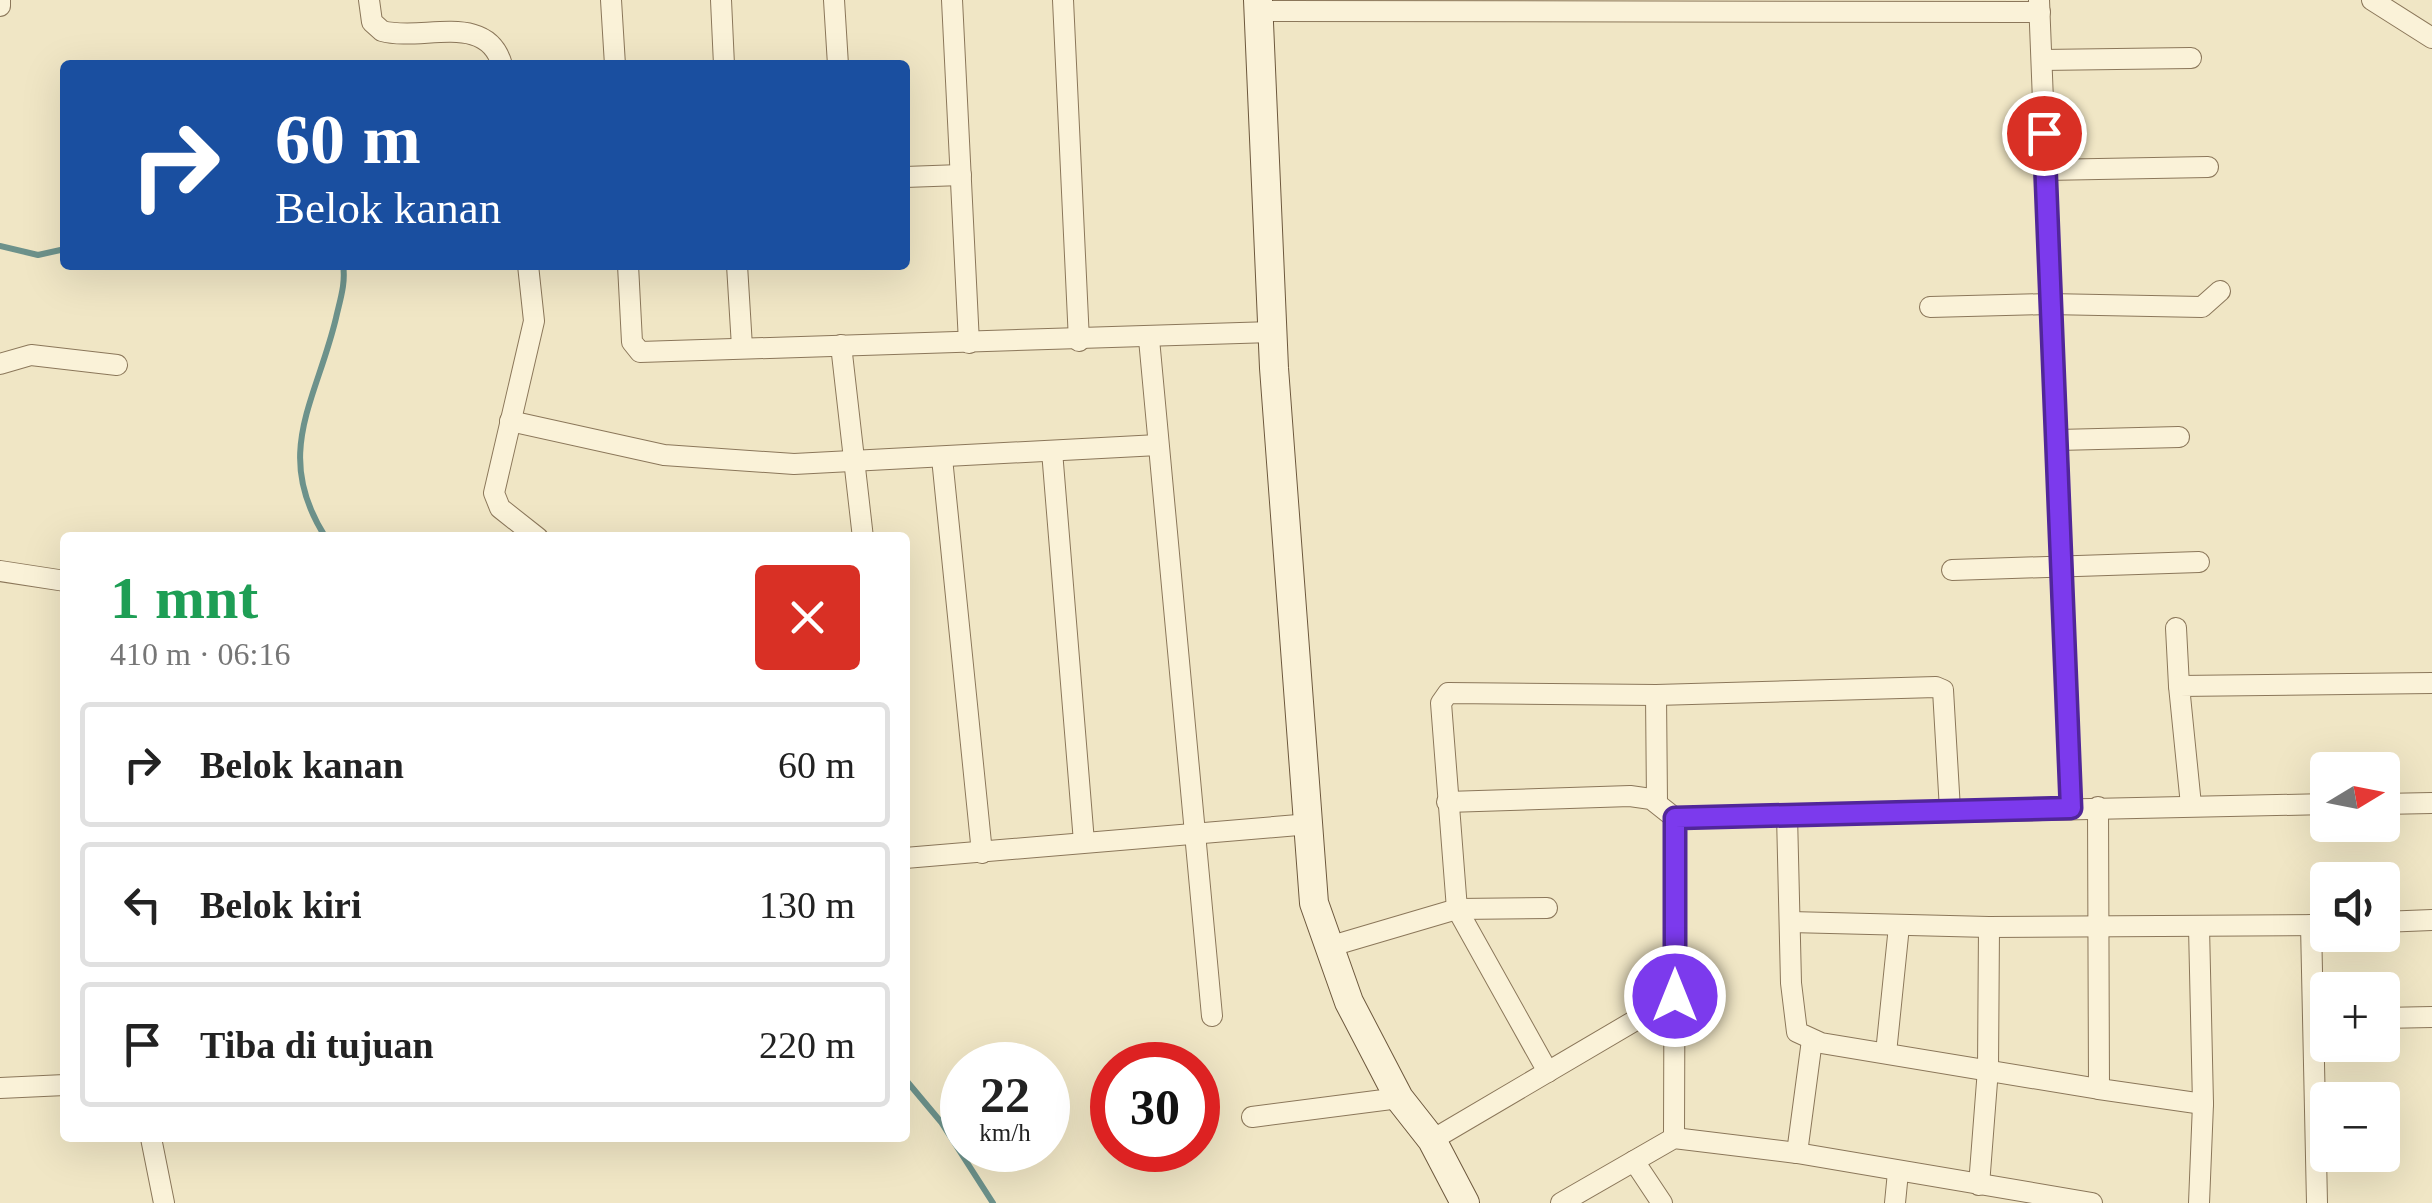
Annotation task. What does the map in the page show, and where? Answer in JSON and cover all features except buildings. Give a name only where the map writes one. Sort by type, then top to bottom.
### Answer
[{"type":"main road","points":[[1259,6],[1272,332],[1314,903],[1349,1002],[1400,1098],[1432,1140],[1465,1203]]},
{"type":"street","points":[[369,0],[372,22],[382,31],[474,34],[497,50],[500,60]]},
{"type":"street","points":[[611,0],[615,60]]},
{"type":"street","points":[[720,0],[724,60]]},
{"type":"street","points":[[834,0],[838,60]]},
{"type":"street","points":[[952,0],[969,342]]},
{"type":"street","points":[[1063,0],[1080,340]]},
{"type":"street","points":[[2372,0],[2432,38]]},
{"type":"street","points":[[1259,6],[2039,6],[2071,808]]},
{"type":"street","points":[[2042,60],[2191,58]]},
{"type":"street","points":[[2044,170],[2208,167]]},
{"type":"street","points":[[910,176],[961,175]]},
{"type":"street","points":[[529,270],[534,321],[496,501],[531,532]]},
{"type":"street","points":[[628,270],[636,350],[1149,339],[1272,332]]},
{"type":"street","points":[[736,270],[742,347]]},
{"type":"street","points":[[1930,307],[2202,307],[2220,291]]},
{"type":"street","points":[[1149,339],[1212,1016]]},
{"type":"street","points":[[842,344],[862,532]]},
{"type":"street","points":[[0,364],[30,356],[118,364]]},
{"type":"street","points":[[510,421],[664,456],[794,464],[1158,445]]},
{"type":"street","points":[[2058,440],[2179,438]]},
{"type":"street","points":[[1052,451],[1084,842]]},
{"type":"street","points":[[942,458],[982,852]]},
{"type":"street","points":[[1952,570],[2064,563],[2198,562]]},
{"type":"street","points":[[0,572],[60,580]]},
{"type":"street","points":[[2176,628],[2191,805]]},
{"type":"street","points":[[2179,686],[2432,683]]},
{"type":"street","points":[[1548,1072],[1457,909],[1441,703],[1448,693],[1656,695],[1943,690],[1950,810]]},
{"type":"street","points":[[1656,695],[1657,802]]},
{"type":"street","points":[[1447,802],[1615,796],[1657,802],[1675,818],[2310,804]]},
{"type":"street","points":[[2400,804],[2432,803]]},
{"type":"street","points":[[2098,807],[2099,1090]]},
{"type":"street","points":[[1787,815],[1797,1032],[1812,1040],[2203,1104]]},
{"type":"street","points":[[1674,1138],[1675,818]]},
{"type":"street","points":[[910,858],[1310,824]]},
{"type":"street","points":[[1328,946],[1457,909],[1547,908]]},
{"type":"street","points":[[2400,921],[2432,920]]},
{"type":"street","points":[[1790,922],[1989,927],[2310,925]]},
{"type":"street","points":[[1886,1053],[1899,926]]},
{"type":"street","points":[[1979,1185],[1988,1069],[1989,927]]},
{"type":"street","points":[[2199,927],[2203,1104],[2199,1203]]},
{"type":"street","points":[[1432,1140],[1675,996]]},
{"type":"street","points":[[2400,1018],[2432,1017]]},
{"type":"street","points":[[1798,1153],[1812,1040]]},
{"type":"street","points":[[2317,1203],[2319,1062]]},
{"type":"street","points":[[0,1088],[60,1085]]},
{"type":"street","points":[[1252,1117],[1400,1098]]},
{"type":"street","points":[[1562,1203],[1674,1138],[1798,1153],[2092,1203]]},
{"type":"street","points":[[152,1142],[164,1203]]},
{"type":"street","points":[[1634,1161],[1662,1203]]},
{"type":"street","points":[[1894,1203],[1898,1172]]},
{"type":"waterway","points":[[0,246],[38,255],[60,250]]},
{"type":"waterway","points":[[323,532],[310,508],[300,454],[303,428],[341,298],[343,270]]},
{"type":"waterway","points":[[910,1085],[941,1122],[993,1203]]},
{"type":"route","points":[[1675,996],[1675,818],[2071,808],[2044,133]]}]
